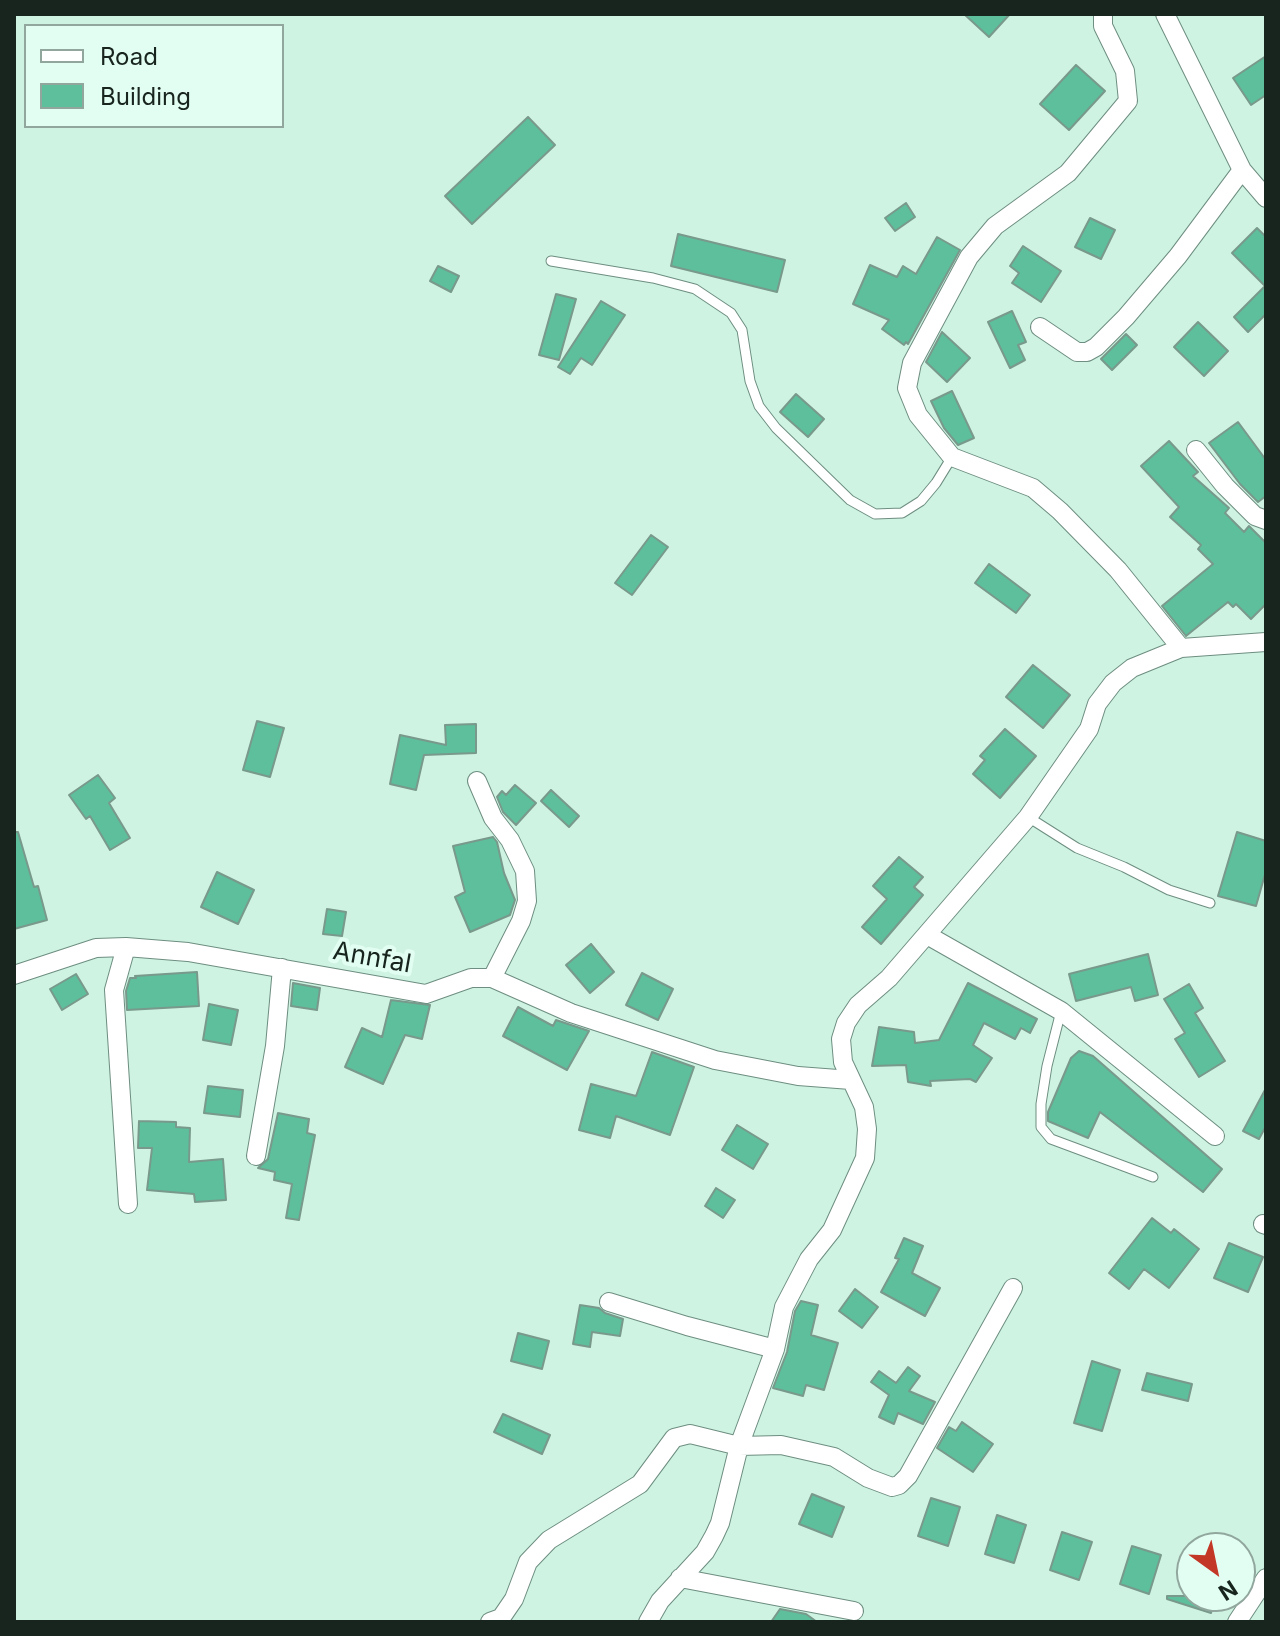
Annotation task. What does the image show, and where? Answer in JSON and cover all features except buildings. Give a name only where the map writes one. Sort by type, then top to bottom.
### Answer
[{"type":"street","points":[[1103,14],[1103,26],[1125,71],[1128,101],[1068,173],[995,226],[969,257],[912,363],[907,388],[918,415],[952,457],[1033,488],[1118,570],[1181,648]]},
{"type":"street","points":[[1165,14],[1242,170],[1264,194]]},
{"type":"street","points":[[1040,327],[1077,352],[1087,352],[1096,347],[1178,256],[1242,170]]},
{"type":"street","points":[[1196,450],[1255,516],[1266,520]]},
{"type":"street","points":[[648,1622],[660,1601],[705,1552],[714,1536],[739,1446],[775,1349],[784,1307],[809,1259],[832,1230],[865,1158],[867,1129],[864,1107],[843,1062],[841,1039],[846,1023],[858,1005],[889,978],[1028,817],[1089,729],[1097,704],[1113,683],[1132,668],[1181,648],[1266,642]]},
{"type":"street","points":[[477,781],[493,818],[510,840],[525,871],[527,901],[521,921],[492,978],[571,1013],[715,1060],[798,1076],[851,1080]]},
{"type":"street","points":[[927,935],[1061,1011],[1215,1136]]},
{"type":"street","points":[[126,947],[114,990],[128,1204]]},
{"type":"street","name":"Annfal","points":[[14,975],[96,948],[126,947],[188,952],[426,994],[471,978],[492,978]]},
{"type":"street","points":[[256,1156],[275,1046],[282,968]]},
{"type":"street","points":[[490,1622],[501,1618],[514,1599],[528,1562],[549,1540],[640,1484],[674,1438],[690,1434],[739,1446],[781,1445],[834,1457],[868,1478],[892,1487],[899,1485],[908,1476],[1013,1288]]},
{"type":"street","points":[[609,1302],[775,1349]]},
{"type":"street","points":[[680,1578],[854,1611]]},
{"type":"street","points":[[1237,1622],[1266,1578]]},
{"type":"lane","points":[[551,261],[653,278],[695,289],[731,313],[742,330],[750,381],[759,406],[776,428],[850,500],[875,514],[902,513],[921,501],[952,457]]},
{"type":"lane","points":[[1028,817],[1077,848],[1169,890],[1210,903]]},
{"type":"lane","points":[[1061,1011],[1047,1066],[1041,1127],[1051,1139],[1153,1177]]}]
